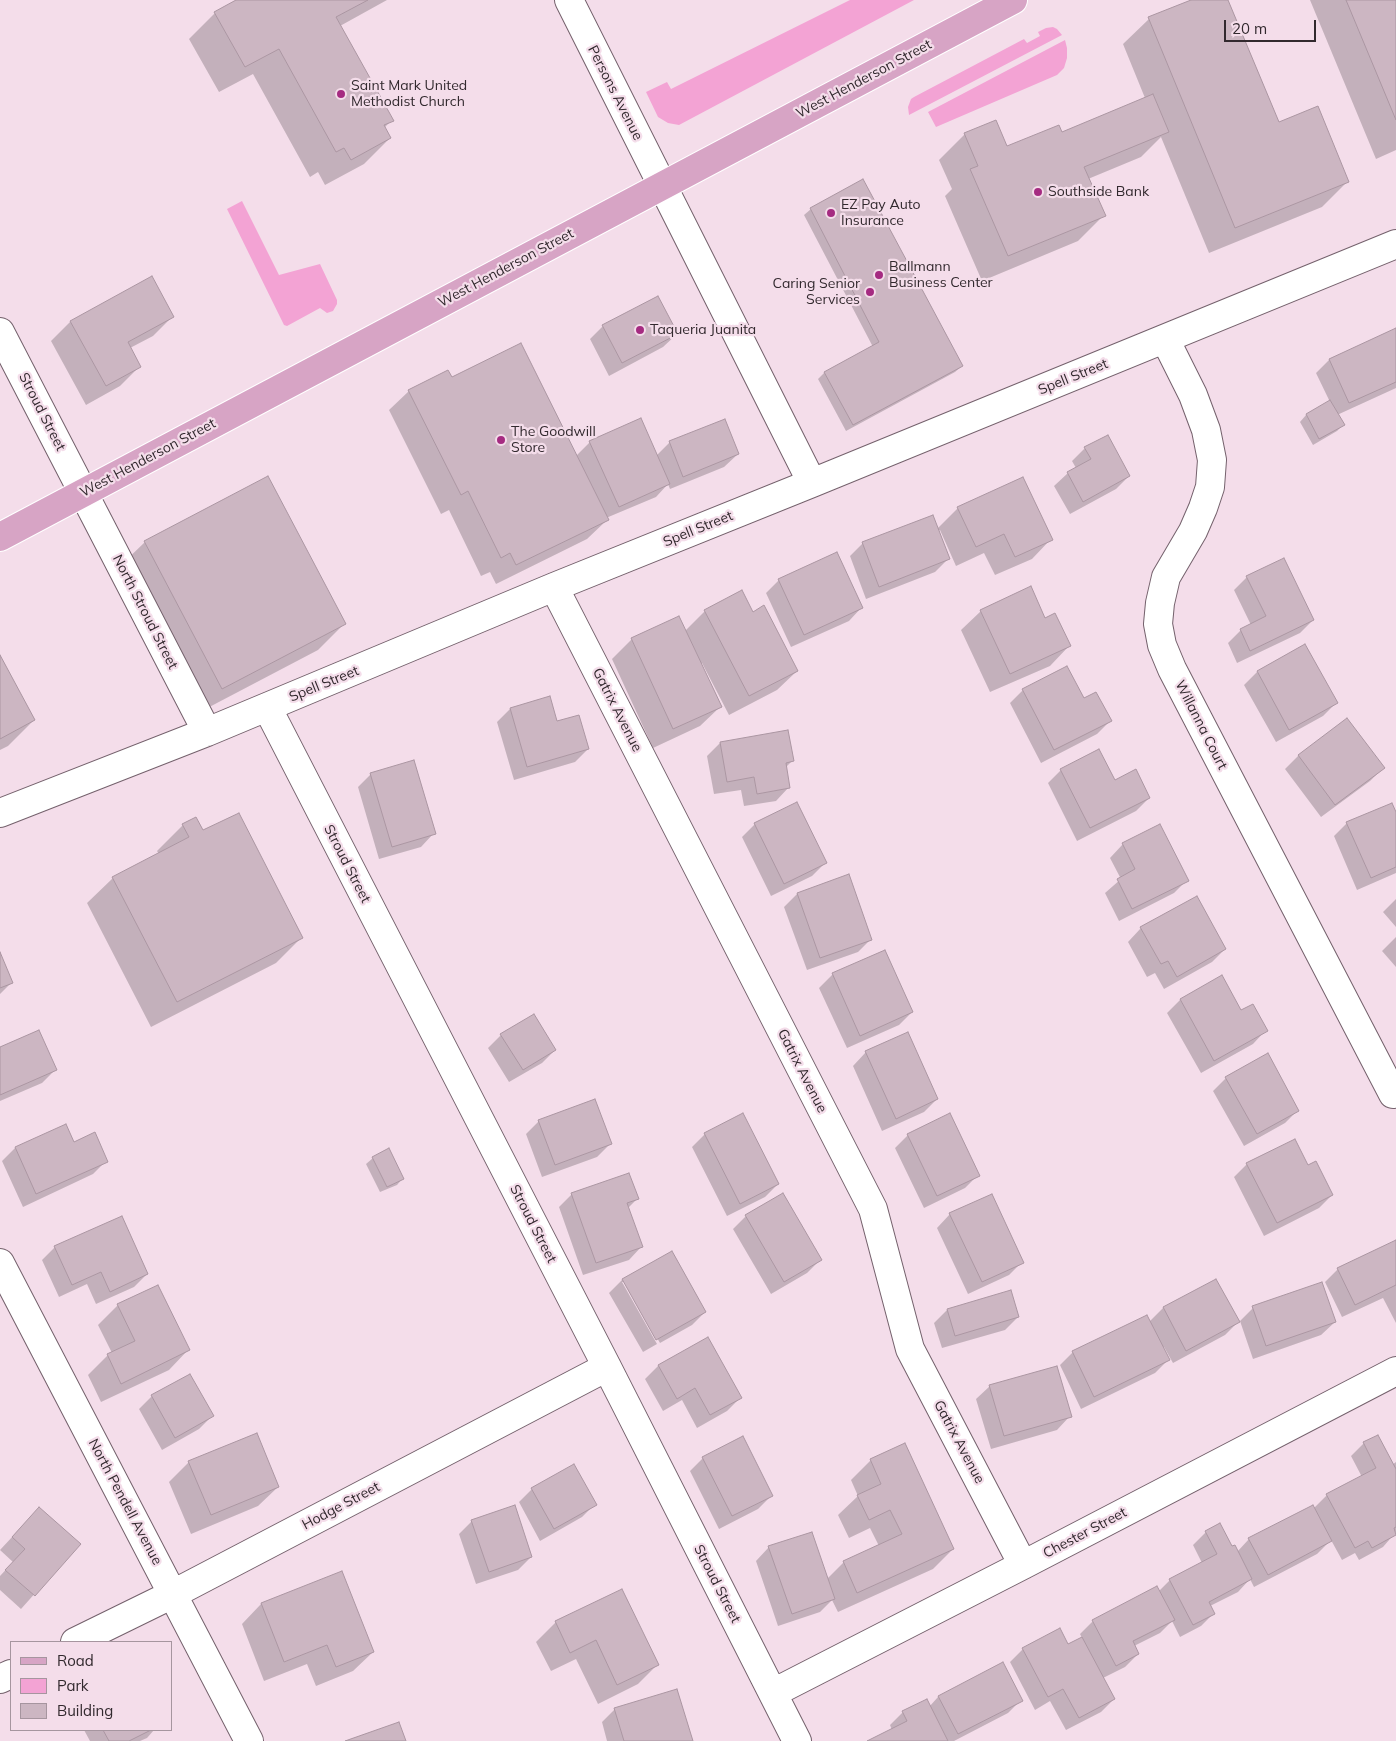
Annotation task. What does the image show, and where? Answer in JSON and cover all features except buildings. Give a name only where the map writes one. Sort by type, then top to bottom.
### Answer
[{"type":"main road","name":"West Henderson Street","points":[[0,537],[1013,0]]},
{"type":"street","name":"Persons Avenue","points":[[569,0],[812,483]]},
{"type":"street","name":"Spell Street","points":[[0,813],[207,732],[554,587],[1396,244]]},
{"type":"street","name":"Stroud Street","points":[[0,332],[83,492]]},
{"type":"street","name":"Willanna Court","points":[[1165,339],[1193,395],[1206,430],[1212,460],[1210,487],[1203,508],[1193,531],[1166,577],[1160,603],[1158,624],[1162,645],[1181,687],[1393,1094]]},
{"type":"street","name":"North Stroud Street","points":[[83,492],[207,732]]},
{"type":"street","name":"Gatrix Avenue","points":[[554,587],[872,1209],[910,1349],[1023,1566]]},
{"type":"street","name":"Stroud Street","points":[[267,707],[607,1367],[797,1741]]},
{"type":"street","name":"North Pendell Avenue","points":[[0,1263],[249,1741]]},
{"type":"street","name":"Hodge Street","points":[[77,1641],[173,1594],[607,1367]]},
{"type":"street","name":"Chester Street","points":[[773,1693],[1023,1566],[1396,1371]]},
{"type":"green space","points":[[850,0],[914,0],[679,125],[668,123],[658,117],[646,92],[667,82],[671,89]]},
{"type":"green space","points":[[1053,27],[1062,35],[909,115],[908,107],[911,99],[914,97],[1024,39],[1027,43],[1040,36],[1038,32]]},
{"type":"green space","points":[[1065,40],[1067,58],[1064,68],[1057,75],[936,127],[928,112]]},
{"type":"green space","points":[[242,201],[279,275],[320,264],[337,300],[333,311],[327,313],[320,308],[287,326],[284,325],[227,209]]},
{"type":"place","name":"Saint Mark United Methodist Church","points":[[341,94]]},
{"type":"place","name":"Southside Bank","points":[[1038,192]]},
{"type":"place","name":"EZ Pay Auto Insurance","points":[[831,213]]},
{"type":"place","name":"Ballmann Business Center","points":[[879,275]]},
{"type":"place","name":"Caring Senior Services","points":[[870,292]]},
{"type":"place","name":"Taqueria Juanita","points":[[640,330]]},
{"type":"place","name":"The Goodwill Store","points":[[501,440]]}]
